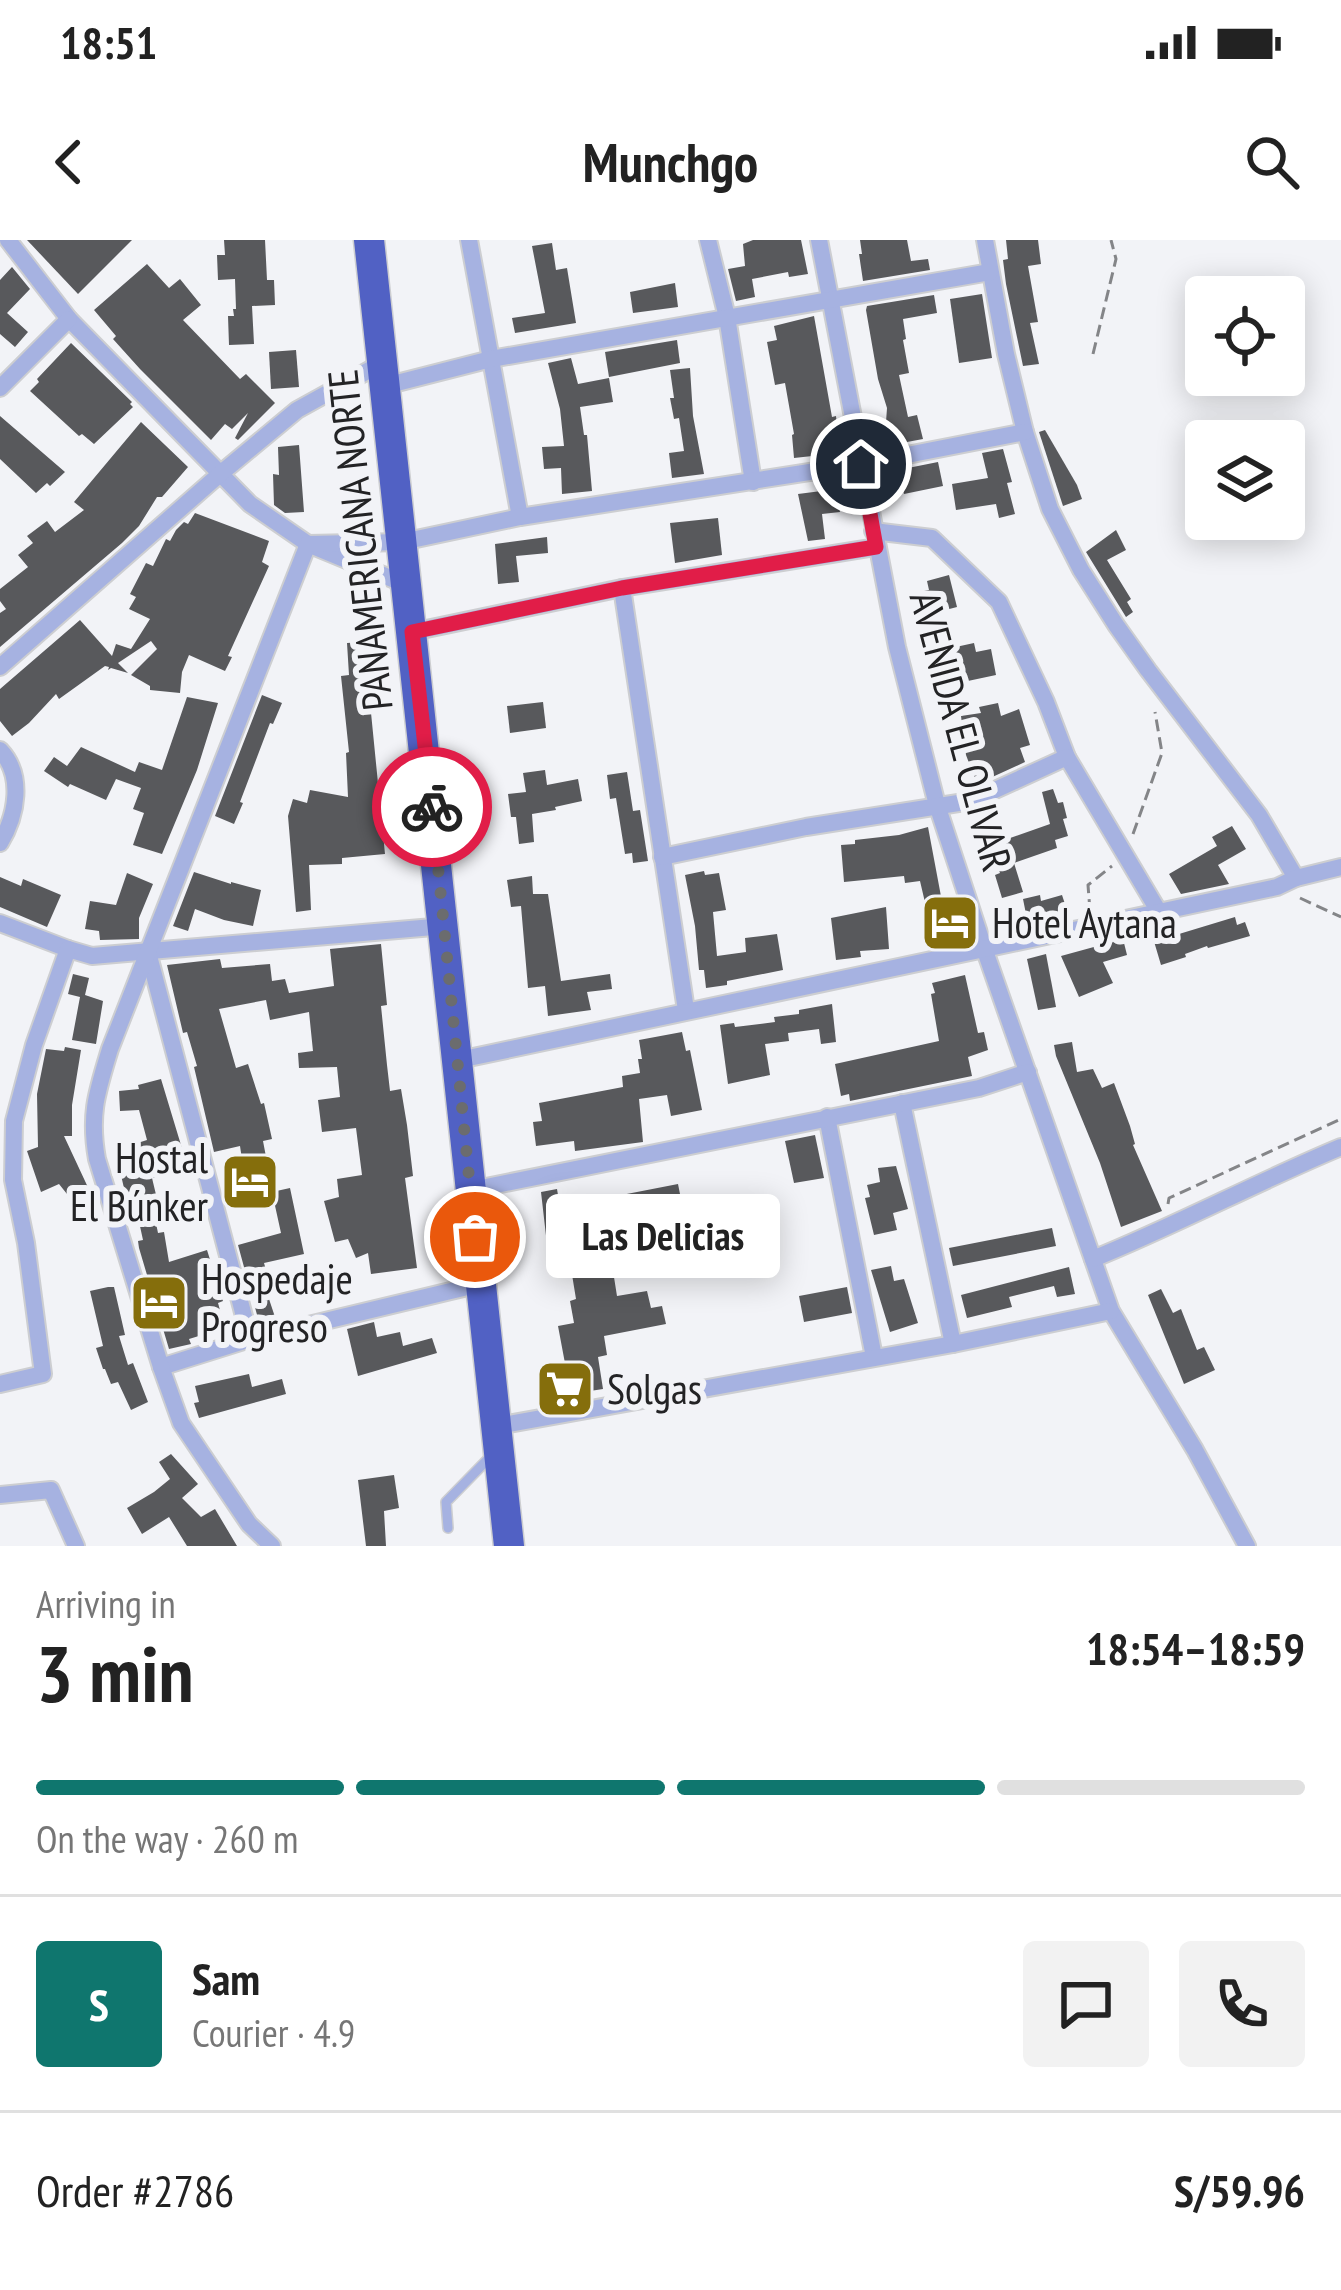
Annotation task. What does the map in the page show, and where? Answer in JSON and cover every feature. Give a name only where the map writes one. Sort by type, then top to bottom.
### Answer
[{"type":"highway","name":"PANAMERICANA NORTE","points":[[369,240],[509,1546]]},
{"type":"street","points":[[8,240],[69,319],[250,504],[308,544],[407,585]]},
{"type":"street","points":[[469,240],[520,517]]},
{"type":"street","points":[[708,240],[727,317],[753,482]]},
{"type":"street","name":"AVENIDA EL OLIVAR","points":[[819,240],[874,539],[937,805],[1111,1311],[1246,1546]]},
{"type":"street","points":[[985,240],[1025,432],[1050,509],[1082,570],[1148,670],[1259,815],[1296,878]]},
{"type":"street","points":[[0,667],[297,410],[384,375],[990,272]]},
{"type":"street","points":[[0,388],[69,319]]},
{"type":"street","points":[[308,544],[402,542],[520,517],[861,464],[1025,432]]},
{"type":"street","points":[[412,632],[874,539],[932,538],[999,602],[1067,757],[1159,912]]},
{"type":"street","points":[[272,1546],[249,1524],[181,1423],[97,1159],[92,1130],[94,1099],[110,1049],[308,544]]},
{"type":"street","points":[[622,588],[686,1010]]},
{"type":"street","points":[[0,750],[16,778],[15,806],[0,842]]},
{"type":"street","points":[[662,856],[970,801],[1067,757]]},
{"type":"street","points":[[459,1060],[1277,887],[1341,867]]},
{"type":"street","points":[[0,923],[92,956],[445,926]]},
{"type":"street","points":[[0,1384],[44,1374],[13,1180],[14,1121],[34,1045],[68,949]]},
{"type":"street","points":[[148,952],[250,1339]]},
{"type":"street","points":[[471,1190],[980,1088],[1028,1072]]},
{"type":"street","points":[[902,1102],[953,1344]]},
{"type":"street","points":[[827,1117],[874,1357]]},
{"type":"street","points":[[1093,1259],[1341,1147]]},
{"type":"street","points":[[161,1367],[250,1339],[480,1284]]},
{"type":"street","points":[[498,1437],[1111,1311]]},
{"type":"street","points":[[0,1496],[51,1490],[76,1546]]},
{"type":"lane","points":[[448,1528],[446,1502],[498,1437]]},
{"type":"path","points":[[1093,354],[1116,259],[1111,240]]},
{"type":"path","points":[[1091,925],[1088,885],[1126,855],[1162,753],[1155,711]]},
{"type":"path","points":[[1277,887],[1341,917]]},
{"type":"path","points":[[1166,1229],[1169,1198],[1341,1119]]},
{"type":"building","points":[[27,240],[132,240],[78,294]]},
{"type":"building","points":[[224,240],[265,240],[267,280],[274,280],[275,305],[252,306],[254,344],[229,345],[228,316],[234,316],[236,309],[235,279],[218,280],[217,255],[225,255]]},
{"type":"building","points":[[801,240],[808,274],[789,277],[788,272],[752,279],[755,297],[736,301],[728,269],[745,266],[743,244]]},
{"type":"building","points":[[860,240],[907,240],[911,261],[928,259],[930,270],[863,281]]},
{"type":"building","points":[[1006,240],[1038,240],[1041,264],[1028,266],[1038,322],[1030,323],[1039,364],[1023,366],[1006,284]]},
{"type":"building","points":[[552,243],[556,270],[567,268],[576,323],[515,333],[512,318],[545,313],[532,246]]},
{"type":"building","points":[[147,264],[169,288],[180,279],[201,305],[183,320],[240,379],[246,374],[275,403],[238,440],[248,413],[232,429],[225,424],[211,440],[113,339],[116,336],[94,310]]},
{"type":"building","points":[[12,267],[30,289],[7,313],[28,332],[15,347],[0,334],[0,280]]},
{"type":"building","points":[[675,283],[678,307],[633,313],[630,292]]},
{"type":"building","points":[[982,294],[992,358],[959,363],[950,299]]},
{"type":"building","points":[[934,295],[937,313],[903,319],[909,373],[899,375],[908,417],[917,415],[923,439],[891,445],[867,306]]},
{"type":"building","points":[[814,316],[840,453],[794,458],[785,383],[775,385],[767,342],[777,340],[774,326]]},
{"type":"building","points":[[677,340],[680,363],[609,377],[605,352]]},
{"type":"building","points":[[71,343],[132,402],[133,407],[94,444],[30,391]]},
{"type":"building","points":[[296,350],[299,387],[271,389],[269,352]]},
{"type":"building","points":[[571,358],[578,384],[609,378],[613,402],[580,407],[592,491],[562,494],[561,468],[544,469],[542,447],[564,446],[548,363]]},
{"type":"building","points":[[690,368],[704,474],[672,478],[669,453],[684,451],[670,398],[674,398],[670,370]]},
{"type":"building","points":[[0,416],[65,472],[50,486],[47,483],[36,493],[0,459]]},
{"type":"building","points":[[141,422],[188,467],[157,497],[122,543],[0,647],[0,613],[6,609],[0,589],[28,567],[18,555],[33,543],[27,536],[47,521],[55,532],[84,510],[74,502]]},
{"type":"building","points":[[1045,430],[1082,499],[1063,506],[1039,432]]},
{"type":"building","points":[[299,445],[304,512],[285,513],[274,505],[278,447]]},
{"type":"building","points":[[1003,449],[1015,514],[999,518],[996,504],[956,510],[952,484],[988,478],[982,453]]},
{"type":"building","points":[[938,462],[943,486],[904,494],[898,470]]},
{"type":"building","points":[[837,489],[840,512],[822,514],[825,539],[808,541],[798,494]]},
{"type":"building","points":[[195,513],[269,541],[262,562],[269,566],[225,671],[189,655],[180,693],[150,690],[131,675],[157,649],[151,641],[118,663],[128,673],[105,666],[59,699],[56,694],[12,736],[0,721],[0,689],[80,620],[112,656],[116,644],[131,649],[150,619],[129,609],[136,597],[130,594],[146,563],[153,566],[166,539],[170,541]]},
{"type":"building","points":[[718,518],[722,555],[675,563],[670,523]]},
{"type":"building","points":[[1116,530],[1126,550],[1107,560],[1131,599],[1127,602],[1133,612],[1126,617],[1086,552]]},
{"type":"building","points":[[547,537],[548,553],[516,556],[519,582],[498,584],[495,544]]},
{"type":"building","points":[[949,575],[957,607],[930,614],[924,591],[929,590],[927,581]]},
{"type":"building","points":[[364,642],[385,854],[342,858],[342,864],[309,865],[311,910],[296,912],[288,816],[293,799],[307,803],[310,790],[348,797],[341,676],[349,675],[347,643]]},
{"type":"building","points":[[974,643],[976,652],[991,649],[996,675],[949,685],[942,650]]},
{"type":"building","points":[[262,695],[282,703],[270,723],[234,824],[215,816]]},
{"type":"building","points":[[187,697],[218,703],[197,770],[162,854],[133,845],[144,813],[133,809],[141,788],[116,779],[106,800],[68,787],[44,771],[54,757],[67,766],[81,747],[135,772],[139,762],[162,770]]},
{"type":"building","points":[[543,702],[546,728],[510,733],[507,706]]},
{"type":"building","points":[[998,703],[1001,716],[1019,709],[1030,745],[1020,748],[1025,762],[977,784],[966,755],[961,716],[981,713],[979,707]]},
{"type":"building","points":[[545,770],[547,785],[578,779],[582,801],[532,814],[534,842],[519,844],[508,794],[526,792],[523,773]]},
{"type":"building","points":[[627,772],[633,811],[640,810],[648,861],[633,863],[632,853],[625,854],[616,798],[610,799],[607,775]]},
{"type":"building","points":[[1053,789],[1058,803],[1063,802],[1068,836],[1055,840],[1057,848],[1014,863],[1023,892],[1002,898],[990,845],[1050,824],[1042,792]]},
{"type":"building","points":[[1232,826],[1246,849],[1218,865],[1229,884],[1181,894],[1169,874],[1217,846],[1212,837]]},
{"type":"building","points":[[928,827],[943,907],[927,911],[920,881],[905,883],[904,876],[844,882],[841,845]]},
{"type":"building","points":[[704,871],[705,875],[719,873],[726,910],[713,912],[717,956],[746,952],[745,938],[777,934],[783,970],[706,988],[685,875]]},
{"type":"building","points":[[194,872],[261,890],[253,926],[195,909],[188,931],[173,926]]},
{"type":"building","points":[[127,873],[153,884],[139,918],[139,939],[100,940],[99,931],[85,929],[90,901],[116,905]]},
{"type":"building","points":[[532,876],[533,894],[548,894],[561,981],[610,974],[612,989],[587,992],[591,1010],[548,1016],[545,986],[528,988],[521,906],[511,907],[507,880]]},
{"type":"building","points":[[0,877],[21,886],[23,879],[61,895],[47,927],[0,907]]},
{"type":"building","points":[[1040,895],[1041,901],[1062,895],[1067,910],[1028,924],[1023,899]]},
{"type":"building","points":[[886,907],[889,949],[860,951],[861,957],[836,960],[831,918]]},
{"type":"building","points":[[1235,917],[1237,925],[1245,922],[1250,936],[1207,946],[1161,965],[1153,938]]},
{"type":"building","points":[[1123,939],[1127,955],[1103,962],[1113,983],[1079,997],[1061,956]]},
{"type":"building","points":[[381,944],[387,1065],[390,1091],[401,1089],[407,1125],[413,1176],[405,1178],[417,1268],[371,1274],[368,1253],[356,1258],[348,1239],[335,1242],[324,1201],[339,1197],[337,1179],[362,1175],[356,1128],[322,1132],[318,1100],[340,1097],[337,1067],[299,1068],[298,1053],[313,1051],[309,1012],[270,1020],[266,1000],[219,1009],[236,1068],[248,1064],[272,1139],[263,1141],[267,1162],[243,1166],[240,1146],[214,1152],[197,1066],[187,1032],[183,1033],[167,965],[220,959],[222,968],[270,964],[272,981],[285,979],[289,993],[334,986],[330,949]]},
{"type":"building","points":[[1046,954],[1056,1007],[1038,1010],[1027,959]]},
{"type":"building","points":[[73,974],[89,978],[85,995],[103,1001],[96,1044],[72,1040],[80,997],[68,994]]},
{"type":"building","points":[[965,975],[978,1033],[984,1032],[988,1050],[968,1057],[972,1076],[850,1101],[849,1094],[841,1096],[835,1064],[939,1041],[932,983]]},
{"type":"building","points":[[832,1004],[836,1042],[821,1044],[819,1029],[788,1033],[789,1041],[765,1044],[770,1075],[728,1084],[720,1025],[775,1022],[774,1017]]},
{"type":"building","points":[[682,1032],[702,1110],[671,1116],[667,1095],[639,1099],[643,1142],[575,1151],[574,1141],[536,1146],[533,1122],[542,1121],[539,1103],[623,1087],[622,1076],[640,1073],[639,1040]]},
{"type":"building","points":[[1072,1042],[1077,1072],[1093,1069],[1102,1088],[1114,1083],[1133,1145],[1162,1211],[1121,1227],[1056,1056],[1054,1045]]},
{"type":"building","points":[[65,1047],[81,1050],[72,1136],[64,1136],[92,1196],[79,1204],[59,1184],[41,1192],[27,1151],[38,1147],[37,1094],[46,1049],[64,1051]]},
{"type":"building","points":[[161,1079],[184,1155],[168,1160],[172,1173],[152,1178],[158,1233],[164,1232],[169,1262],[207,1250],[223,1301],[218,1303],[225,1328],[169,1349],[139,1248],[138,1241],[143,1240],[136,1208],[129,1210],[118,1162],[126,1160],[122,1148],[147,1140],[139,1110],[120,1111],[119,1091]]},
{"type":"building","points":[[815,1135],[824,1178],[794,1183],[785,1141]]},
{"type":"building","points":[[896,1166],[908,1209],[893,1213],[897,1230],[874,1235],[865,1198],[870,1197],[867,1185],[880,1182],[878,1168]]},
{"type":"building","points":[[678,1184],[682,1204],[583,1223],[588,1256],[610,1252],[617,1296],[647,1291],[651,1308],[662,1306],[666,1324],[604,1336],[607,1355],[598,1357],[603,1389],[560,1399],[557,1375],[567,1374],[558,1326],[574,1323],[570,1301],[576,1299],[568,1250],[548,1253],[541,1192],[557,1189],[560,1207]]},
{"type":"building","points":[[290,1188],[304,1254],[264,1263],[275,1317],[259,1322],[238,1245],[281,1233],[272,1192]]},
{"type":"building","points":[[1052,1228],[1056,1246],[953,1266],[949,1248]]},
{"type":"building","points":[[891,1266],[894,1281],[904,1279],[918,1323],[890,1332],[871,1270]]},
{"type":"building","points":[[1069,1267],[1075,1294],[1057,1297],[1054,1286],[1009,1297],[1012,1307],[967,1318],[961,1295]]},
{"type":"building","points":[[114,1287],[125,1335],[119,1336],[128,1365],[133,1363],[148,1402],[131,1410],[118,1382],[111,1384],[96,1348],[103,1346],[90,1291]]},
{"type":"building","points":[[847,1287],[852,1313],[804,1322],[799,1296]]},
{"type":"building","points":[[1161,1289],[1173,1313],[1181,1309],[1197,1350],[1204,1347],[1215,1370],[1184,1384],[1148,1295]]},
{"type":"building","points":[[374,1322],[377,1337],[400,1332],[403,1346],[432,1338],[437,1353],[358,1376],[347,1329]]},
{"type":"building","points":[[249,1374],[252,1387],[282,1379],[286,1394],[199,1418],[195,1386]]},
{"type":"building","points":[[171,1454],[198,1484],[182,1498],[201,1517],[215,1509],[237,1546],[187,1546],[169,1517],[142,1534],[127,1508],[170,1479],[159,1462]]},
{"type":"building","points":[[394,1475],[399,1508],[384,1511],[386,1546],[366,1546],[358,1480]]},
{"type":"way so far","points":[[432,807],[475,1237]]},
{"type":"place","name":"Hotel Aytana","points":[[950,923]]},
{"type":"place","name":"Hostal El Búnker","points":[[250,1182]]},
{"type":"place","name":"Las Delicias","points":[[475,1237]]},
{"type":"place","name":"Hospedaje Progreso","points":[[159,1303]]},
{"type":"place","name":"Solgas","points":[[565,1389]]},
{"type":"route","points":[[432,807],[412,632],[622,588],[876,547],[861,464]]}]
